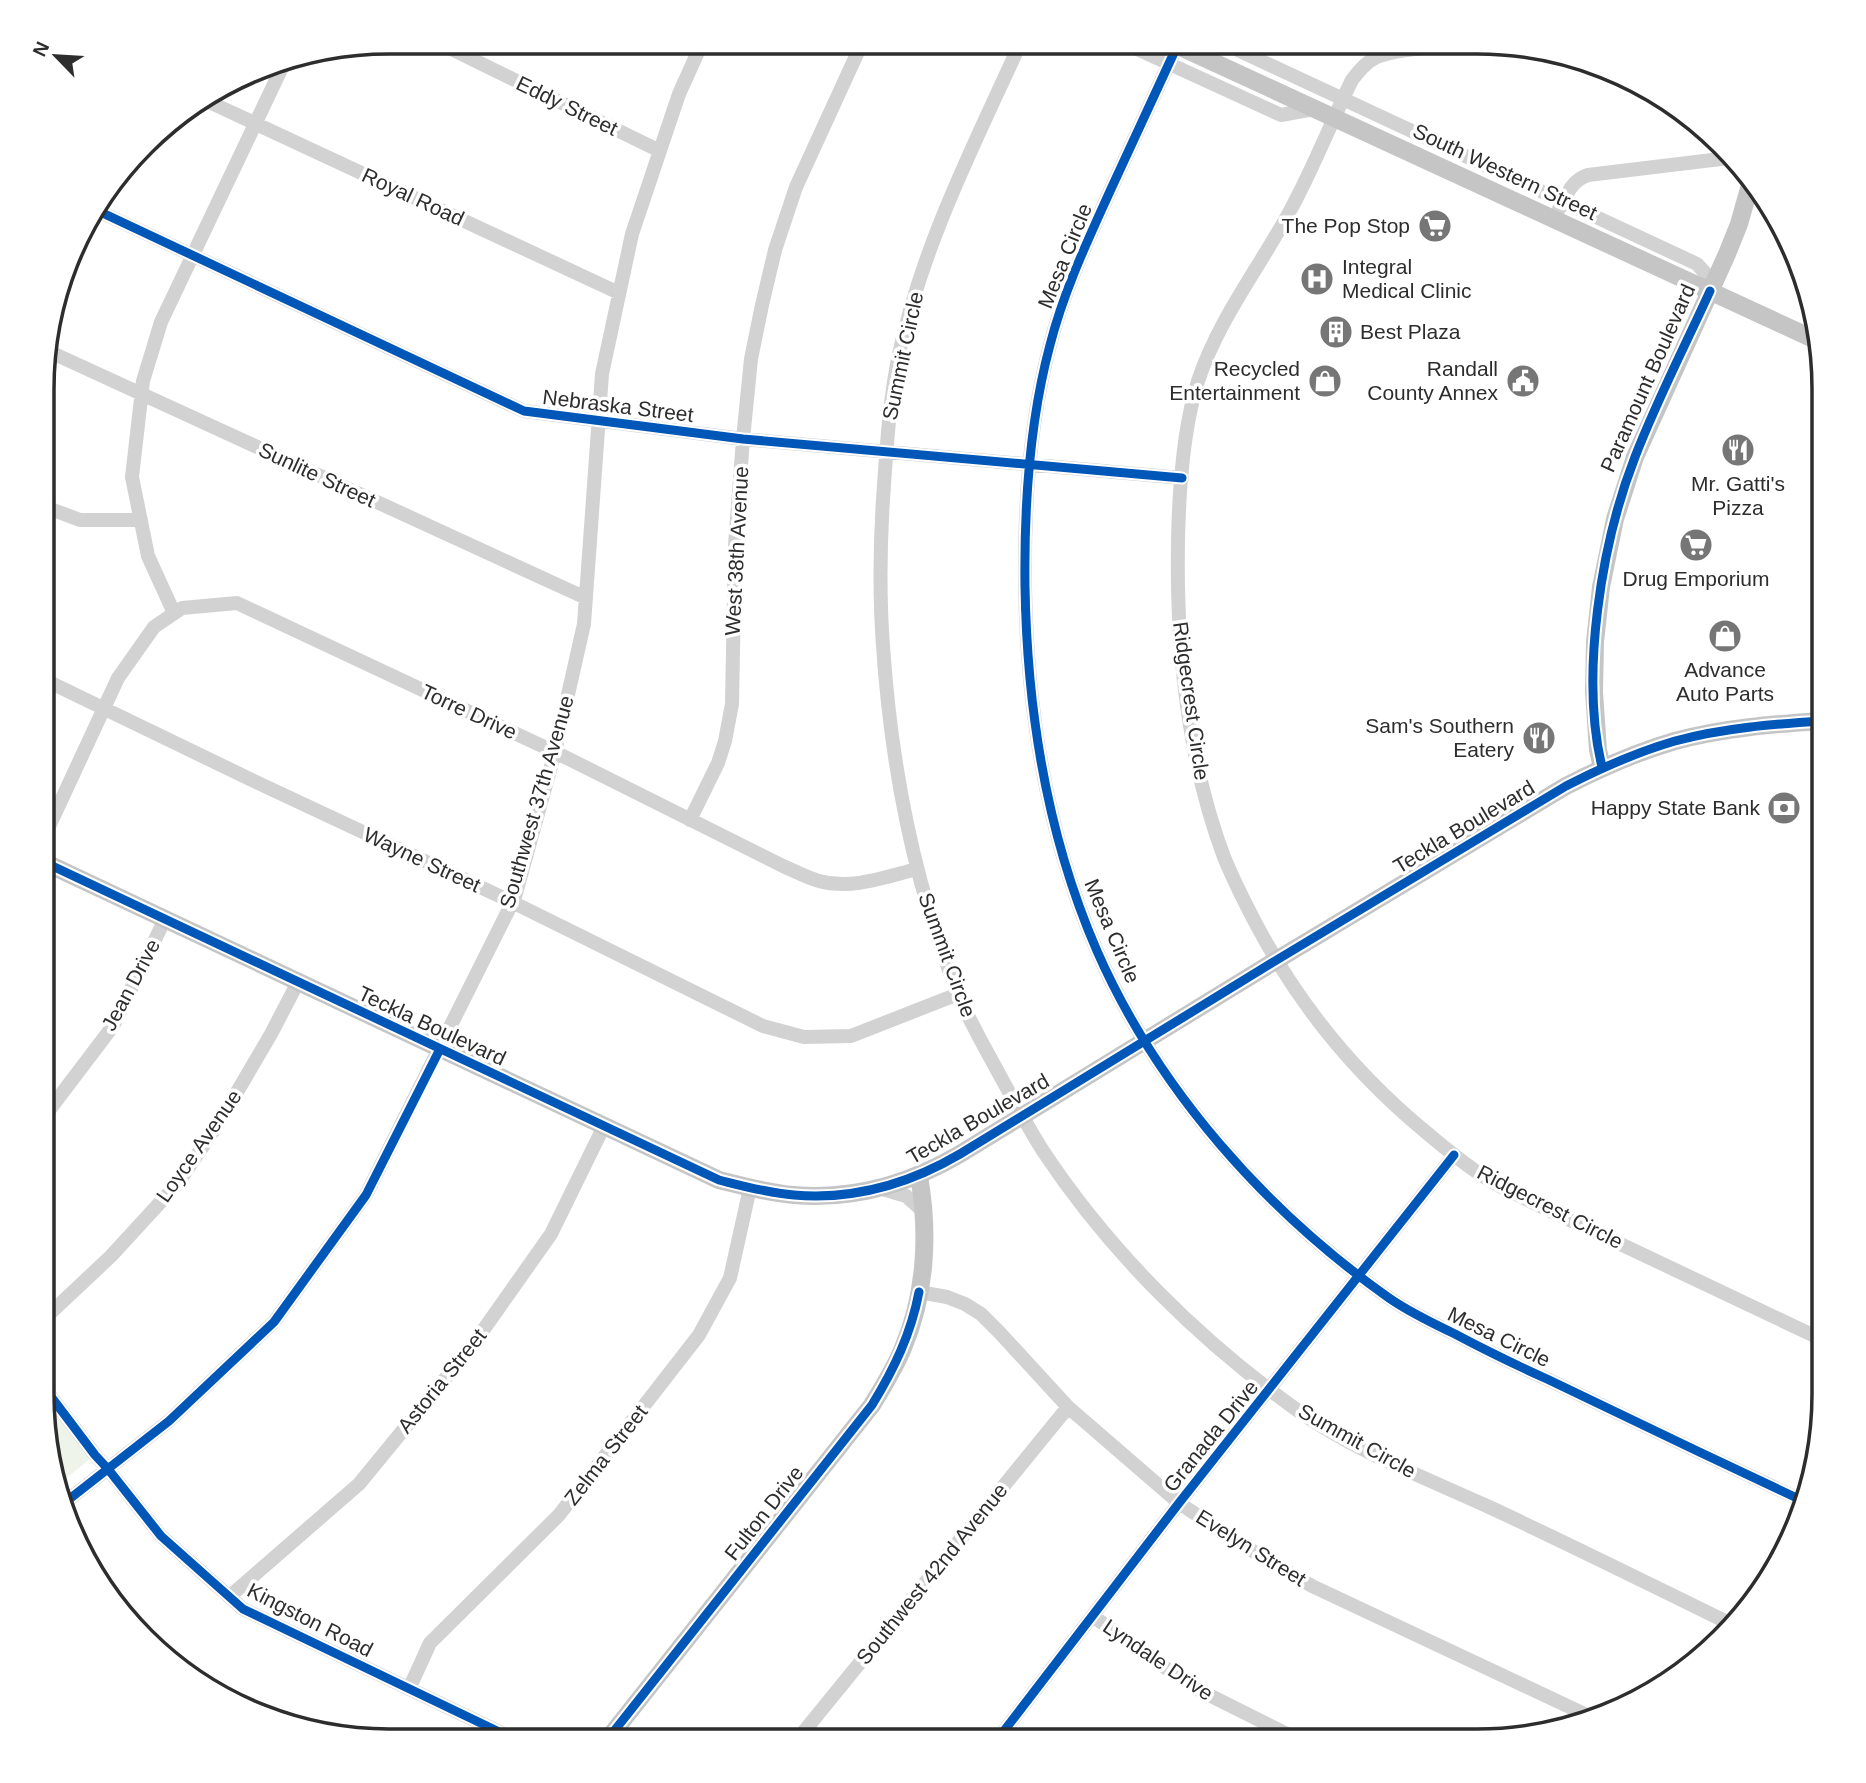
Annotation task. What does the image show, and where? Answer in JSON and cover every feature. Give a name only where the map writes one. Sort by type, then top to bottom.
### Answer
[{"type":"main road","name":"South Western Street","points":[[1195,54],[1554,220],[1712,287],[1807,335]]},
{"type":"main road","name":"Paramount Boulevard","points":[[1602,767],[1595,722],[1594,662],[1601,587],[1611,538],[1635,457],[1739,224],[1748,192]]},
{"type":"main road","name":"Teckla Boulevard","points":[[54,867],[719,1180],[793,1195],[851,1194],[919,1176],[960,1154],[1275,961],[1602,767],[1656,747],[1698,736],[1812,722]]},
{"type":"main road","name":"Fulton Drive","points":[[616,1729],[872,1405],[891,1373],[904,1347],[919,1292],[924,1249],[924,1212],[919,1176]]},
{"type":"street","name":"Eddy Street","points":[[462,54],[660,151]]},
{"type":"street","name":"Southwest 37th Avenue","points":[[71,1498],[169,1421],[274,1322],[366,1195],[512,902],[555,752],[584,624],[602,374],[632,234],[679,94],[697,54]]},
{"type":"street","name":"West 38th Avenue","points":[[690,820],[718,763],[732,704],[735,545],[751,359],[775,250],[796,187],[857,54]]},
{"type":"street","name":"Summit Circle","points":[[1015,54],[925,260],[899,354],[886,452],[880,566],[881,616],[898,780],[917,869],[958,994],[1022,1116],[1043,1151],[1074,1193],[1152,1286],[1195,1328],[1270,1390],[1330,1432],[1377,1456],[1566,1543],[1724,1621]]},
{"type":"street","points":[[1148,54],[1281,115],[1314,109]]},
{"type":"street","name":"Mesa Circle","points":[[1173,54],[1066,292],[1038,393],[1025,513],[1026,639],[1040,756],[1065,863],[1098,953],[1134,1024],[1181,1096],[1213,1138],[1283,1213],[1359,1275],[1392,1300],[1427,1321],[1795,1497]]},
{"type":"street","points":[[1246,54],[1697,264],[1712,287]]},
{"type":"street","name":"Ridgecrest Circle","points":[[1392,54],[1376,58],[1362,67],[1352,79],[1292,208],[1226,316],[1198,383],[1187,427],[1179,514],[1179,619],[1184,681],[1192,740],[1204,794],[1224,857],[1275,961],[1312,1015],[1343,1054],[1403,1114],[1490,1180],[1812,1335]]},
{"type":"street","points":[[54,816],[118,678],[154,627],[174,613],[148,556],[132,477],[143,381],[161,322],[280,73]]},
{"type":"street","name":"Royal Road","points":[[214,104],[620,293]]},
{"type":"street","points":[[1554,220],[1571,185],[1579,177],[1721,159]]},
{"type":"street","name":"Nebraska Street","points":[[105,213],[524,411],[743,439],[1182,478]]},
{"type":"street","name":"Sunlite Street","points":[[56,355],[586,598]]},
{"type":"street","points":[[54,510],[80,520],[141,520]]},
{"type":"street","name":"Torre Drive","points":[[174,613],[182,608],[237,603],[555,752],[783,866],[819,881],[862,883],[917,869]]},
{"type":"street","name":"Wayne Street","points":[[54,684],[512,902],[763,1026],[804,1037],[851,1036],[958,994]]},
{"type":"street","name":"Jean Drive","points":[[54,1104],[113,1026],[165,919]]},
{"type":"street","name":"Loyce Avenue","points":[[54,1310],[111,1256],[178,1183],[220,1121],[298,982]]},
{"type":"street","name":"Astoria Street","points":[[229,1597],[359,1484],[472,1346],[551,1234],[604,1126]]},
{"type":"street","name":"Granada Drive","points":[[1006,1729],[1179,1503],[1454,1155]]},
{"type":"street","name":"Zelma Street","points":[[409,1689],[430,1643],[559,1515],[699,1335],[730,1278],[750,1188]]},
{"type":"street","points":[[879,1188],[906,1196],[924,1212]]},
{"type":"street","name":"Evelyn Street","points":[[919,1292],[947,1297],[981,1314],[1068,1407],[1179,1503],[1236,1541],[1312,1586],[1581,1712]]},
{"type":"street","name":"Kingston Road","points":[[54,1401],[161,1536],[243,1609],[493,1729]]},
{"type":"street","name":"Southwest 42nd Avenue","points":[[805,1729],[1068,1407]]},
{"type":"street","name":"Lyndale Drive","points":[[1093,1616],[1199,1690],[1275,1729]]},
{"type":"shaded area","points":[[55,1405],[95,1455],[65,1479],[57,1438]]},
{"type":"cycle path","points":[[1173,54],[1094,227],[1062,305],[1043,374],[1029,464],[1025,586],[1035,726],[1065,863],[1097,951],[1151,1052],[1184,1099],[1259,1187],[1300,1227],[1344,1264],[1389,1298],[1421,1317],[1795,1497]]},
{"type":"cycle path","points":[[104,214],[524,411],[743,439],[1182,478]]},
{"type":"cycle path","points":[[1602,767],[1593,692],[1594,652],[1598,610],[1612,529],[1635,457],[1710,291]]},
{"type":"cycle path","points":[[54,867],[719,1180],[784,1194],[838,1195],[880,1188],[941,1165],[1275,961],[1592,773],[1675,741],[1749,727],[1812,722]]},
{"type":"cycle path","points":[[71,1498],[169,1421],[274,1322],[366,1195],[440,1049]]},
{"type":"cycle path","points":[[1005,1729],[1179,1503],[1454,1155]]},
{"type":"cycle path","points":[[616,1729],[872,1405],[901,1351],[919,1292]]},
{"type":"cycle path","points":[[54,1401],[161,1536],[243,1609],[493,1729]]},
{"type":"place","name":"The Pop Stop","points":[[1435,226]]},
{"type":"place","name":"Integral Medical Clinic","points":[[1317,279]]},
{"type":"place","name":"Best Plaza","points":[[1336,332]]},
{"type":"place","name":"Recycled Entertainment","points":[[1325,381]]},
{"type":"place","name":"Randall County Annex","points":[[1523,381]]},
{"type":"place","name":"Mr. Gatti's Pizza","points":[[1738,450]]},
{"type":"place","name":"Drug Emporium","points":[[1696,545]]},
{"type":"place","name":"Advance Auto Parts","points":[[1725,636]]},
{"type":"place","name":"Sam's Southern Eatery","points":[[1539,738]]},
{"type":"place","name":"Happy State Bank","points":[[1784,808]]}]
